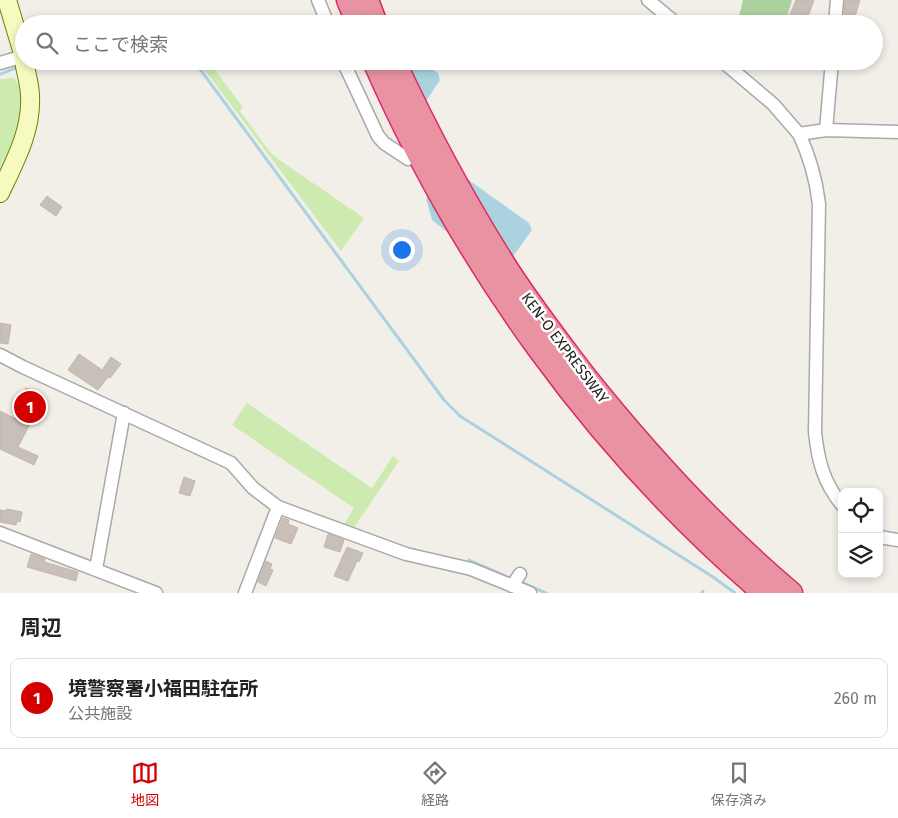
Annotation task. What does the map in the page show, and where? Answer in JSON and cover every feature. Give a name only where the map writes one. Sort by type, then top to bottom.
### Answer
[{"type":"highway","points":[[348,0],[354,15]]},
{"type":"highway","points":[[367,0],[373,15]]},
{"type":"highway","name":"KEN-O EXPRESSWAY","points":[[378,70],[396,111],[440,196],[486,272],[542,354],[598,424],[648,482],[699,534],[764,593]]},
{"type":"highway","name":"KEN-O EXPRESSWAY","points":[[398,70],[457,186],[502,262],[558,341],[612,411],[662,469],[719,528],[791,593]]},
{"type":"main road","points":[[7,0],[15,27]]},
{"type":"main road","points":[[0,194],[23,142],[29,119],[30,96],[26,70]]},
{"type":"street","points":[[318,0],[324,15]]},
{"type":"street","points":[[648,0],[666,15]]},
{"type":"street","points":[[836,15],[837,0]]},
{"type":"street","points":[[0,63],[15,59]]},
{"type":"street","points":[[347,70],[378,136],[384,143],[408,159]]},
{"type":"street","points":[[733,70],[773,104],[799,134],[808,153],[813,171],[819,204],[815,432],[818,460],[838,500]]},
{"type":"street","points":[[826,130],[831,70]]},
{"type":"street","points":[[799,134],[826,130],[898,132]]},
{"type":"street","points":[[0,354],[23,367],[231,462],[253,488],[278,507],[406,554],[471,569],[515,582],[530,593]]},
{"type":"street","points":[[96,569],[124,414]]},
{"type":"street","points":[[245,593],[278,507]]},
{"type":"street","points":[[0,533],[156,593]]},
{"type":"street","points":[[883,538],[898,540]]},
{"type":"green space","points":[[743,0],[792,0],[788,15],[739,15]]},
{"type":"green space","points":[[205,70],[215,70],[243,107],[240,111],[270,152],[364,218],[341,251]]},
{"type":"green space","points":[[14,78],[20,88],[22,112],[15,138],[0,172],[0,79]]},
{"type":"green space","points":[[247,403],[372,488],[393,456],[399,461],[353,529],[342,527],[354,508],[232,425]]},
{"type":"water","points":[[374,70],[434,70],[438,73],[440,80],[413,121]]},
{"type":"water","points":[[449,166],[529,223],[532,230],[490,288],[482,288],[447,232],[432,220],[426,198]]},
{"type":"building","points":[[796,0],[814,0],[809,15],[790,15]]},
{"type":"building","points":[[845,0],[860,0],[856,15],[844,14]]},
{"type":"building","points":[[47,196],[62,207],[56,216],[40,205]]},
{"type":"building","points":[[0,323],[11,325],[8,344],[0,343]]},
{"type":"building","points":[[79,354],[102,370],[111,357],[121,364],[98,390],[68,370]]},
{"type":"building","points":[[26,388],[39,394],[34,403],[39,408],[37,413],[39,414],[33,424],[31,422],[18,447],[38,456],[34,465],[0,449],[0,411],[16,419],[26,399],[22,397]]},
{"type":"building","points":[[184,477],[195,481],[190,496],[179,493]]},
{"type":"building","points":[[7,509],[22,512],[20,522],[17,521],[16,525],[0,522],[0,510],[6,511]]},
{"type":"building","points":[[283,518],[289,520],[288,524],[298,528],[291,544],[275,538]]},
{"type":"building","points":[[328,534],[344,540],[340,552],[324,547]]},
{"type":"building","points":[[347,547],[363,553],[359,562],[357,561],[348,581],[334,576]]},
{"type":"building","points":[[31,554],[45,559],[44,562],[78,572],[76,581],[27,567]]},
{"type":"building","points":[[266,561],[272,564],[270,569],[273,570],[266,586],[258,582]]},
{"type":"waterway","points":[[0,74],[15,68]]},
{"type":"waterway","points":[[201,70],[444,400],[460,416],[713,577],[735,593]]},
{"type":"waterway","points":[[469,560],[512,579]]},
{"type":"waterway","points":[[518,581],[546,593]]},
{"type":"place","name":"境警察署小福田駐在所","points":[[30,407]]}]
